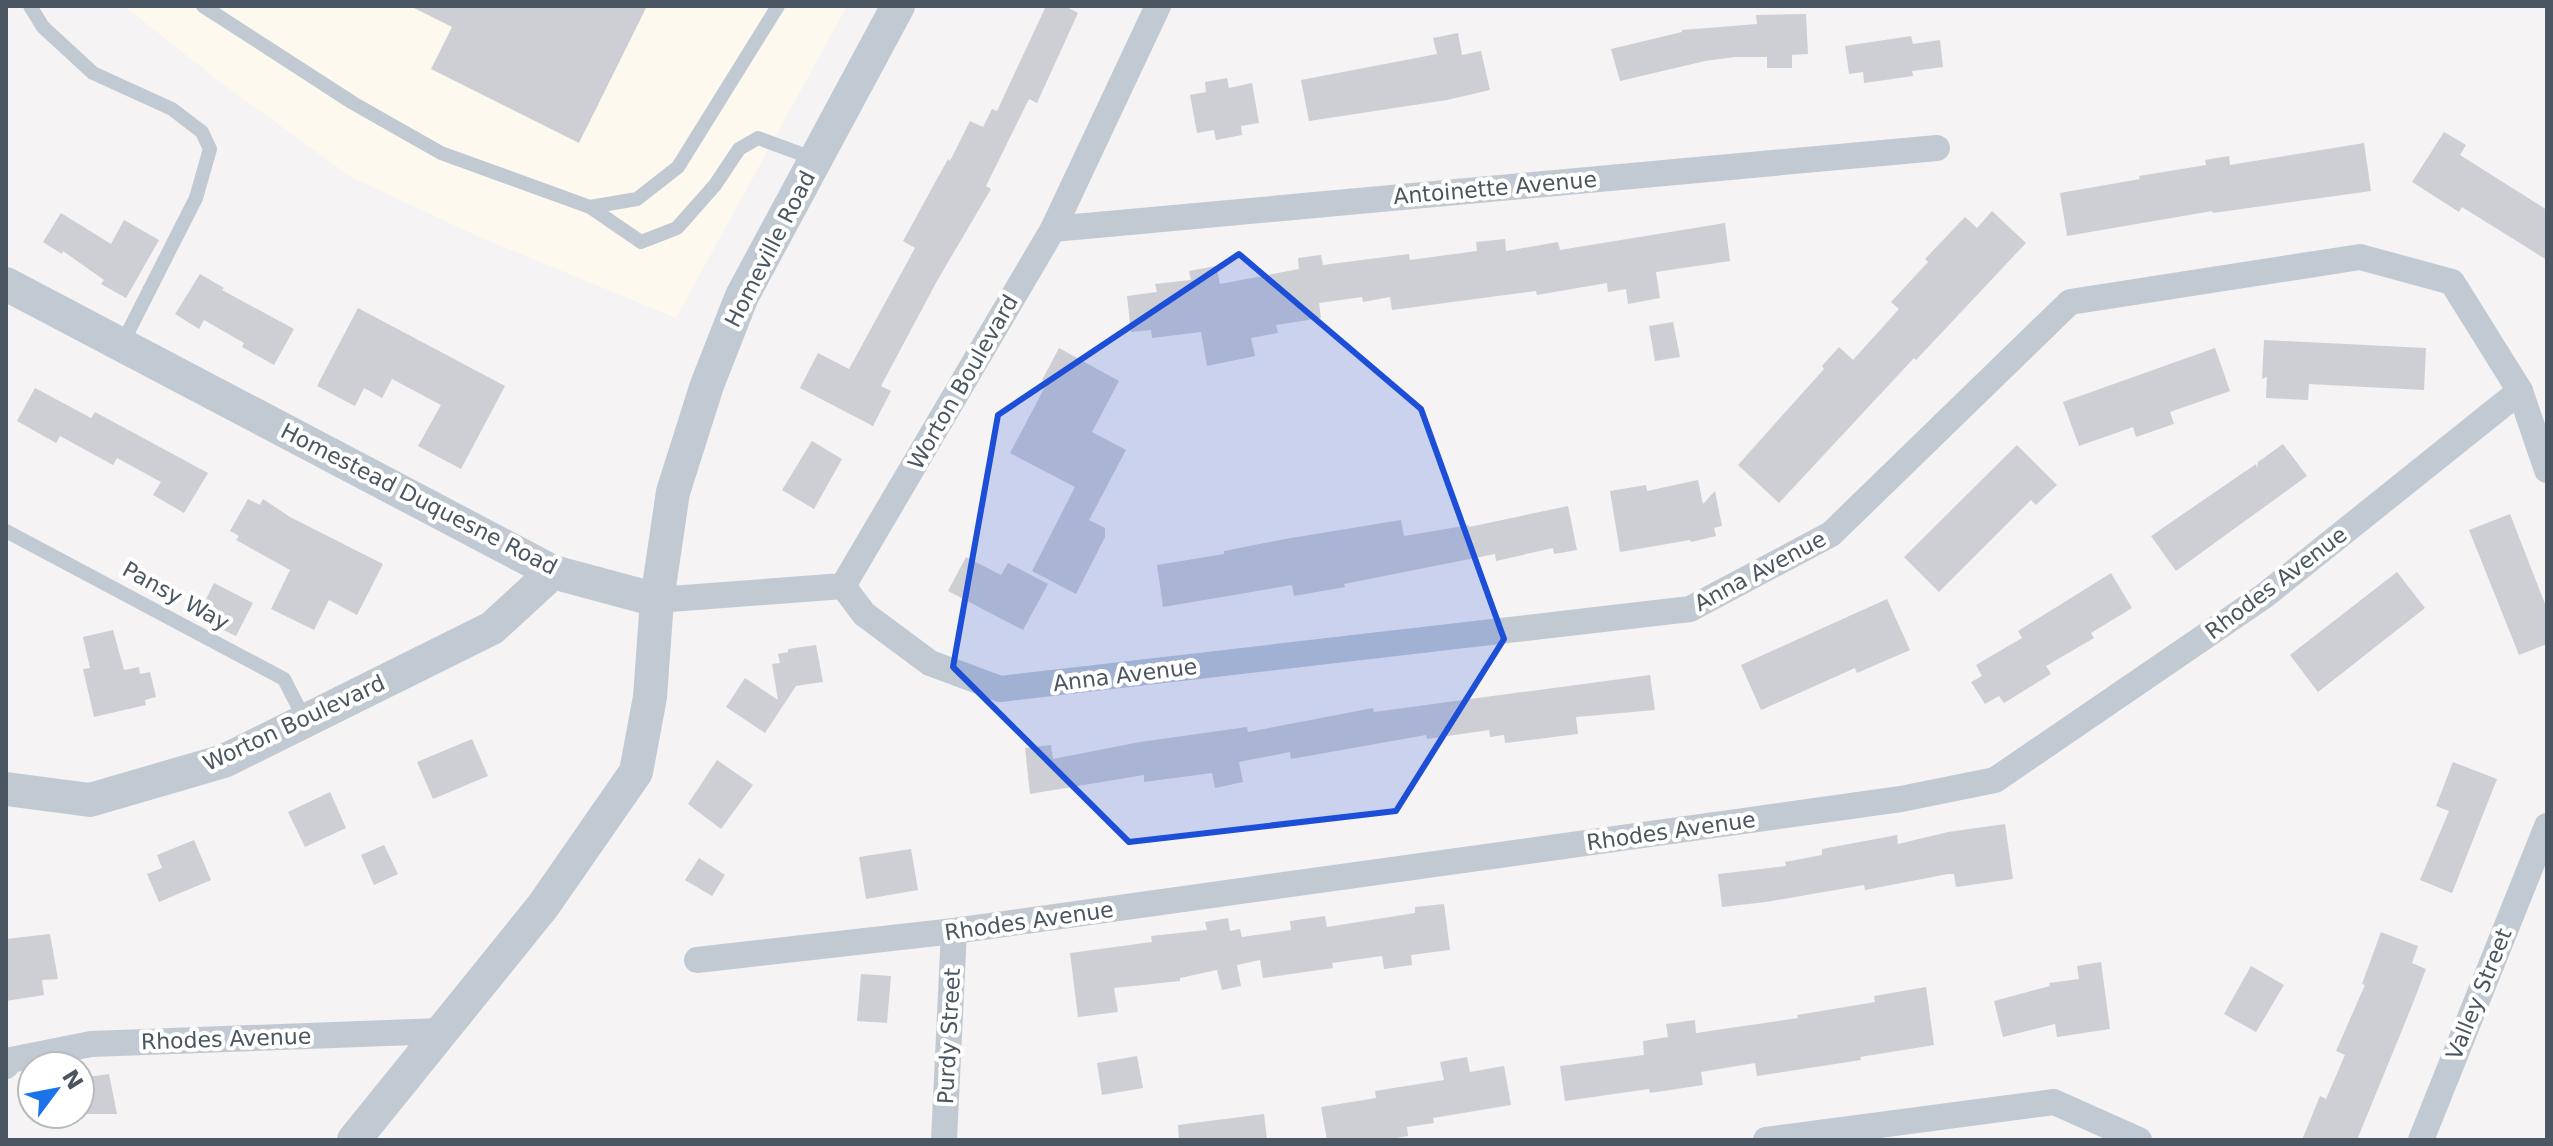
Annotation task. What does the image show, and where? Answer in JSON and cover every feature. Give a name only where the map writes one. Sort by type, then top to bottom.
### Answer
[{"type":"street","name":"Homeville Road","points":[[657,600],[673,492],[707,385],[742,296],[898,6]]},
{"type":"street","name":"Worton Boulevard","points":[[843,586],[1053,229],[1158,6]]},
{"type":"street","name":"Antoinette Avenue","points":[[1053,229],[1937,148]]},
{"type":"street","name":"Anna Avenue","points":[[843,586],[864,614],[930,663],[1000,689],[1690,609],[1831,534],[2070,302],[2360,257],[2452,282],[2520,391],[2547,470]]},
{"type":"street","name":"Homestead Duquesne Road","points":[[6,284],[553,572],[657,600]]},
{"type":"street","name":"Rhodes Avenue","points":[[697,960],[954,931],[1901,799],[1995,780],[2264,596],[2520,391]]},
{"type":"street","name":"Worton Boulevard","points":[[6,789],[90,800],[224,761],[492,628],[553,572]]},
{"type":"street","points":[[354,1140],[543,906],[636,772],[650,697],[657,600],[843,586]]},
{"type":"street","name":"Valley Street","points":[[2421,1140],[2544,842]]},
{"type":"street","name":"Purdy Street","points":[[944,1140],[954,931]]},
{"type":"street","name":"Rhodes Avenue","points":[[9,1063],[91,1044],[441,1031]]},
{"type":"street","points":[[1766,1140],[2054,1102],[2139,1140]]},
{"type":"lane","points":[[30,6],[43,27],[93,73],[172,109],[202,132],[210,149],[196,198],[122,344]]},
{"type":"lane","points":[[203,6],[353,103],[441,153],[590,207],[641,242],[677,228],[715,185],[739,149],[758,138],[816,159]]},
{"type":"lane","points":[[590,207],[637,199],[678,167],[778,6]]},
{"type":"lane","name":"Pansy Way","points":[[6,531],[284,679],[305,720]]},
{"type":"highlighted area","points":[[1239,254],[1421,409],[1504,639],[1396,811],[1129,842],[953,667],[998,415]]},
{"type":"shaded area","points":[[124,6],[847,6],[676,318],[477,236],[351,177],[219,81]]},
{"type":"building","points":[[410,6],[647,6],[579,143],[431,69],[452,27]]},
{"type":"building","points":[[1046,6],[1065,6],[1078,13],[1037,103],[1029,99],[986,186],[991,189],[881,386],[891,391],[873,426],[800,388],[818,353],[849,369],[915,248],[903,241],[970,121],[983,127],[992,109],[997,111]]},
{"type":"building","points":[[1806,14],[1808,54],[1792,55],[1792,68],[1767,68],[1767,57],[1735,57],[1620,81],[1611,49],[1682,30],[1757,24],[1756,15]]},
{"type":"building","points":[[1458,33],[1462,55],[1481,51],[1490,90],[1447,100],[1309,121],[1301,80],[1437,54],[1433,38]]},
{"type":"building","points":[[1911,36],[1913,44],[1940,40],[1943,67],[1912,71],[1913,76],[1864,83],[1863,72],[1849,74],[1845,46]]},
{"type":"building","points":[[1227,78],[1229,88],[1252,83],[1259,123],[1241,126],[1242,135],[1216,140],[1214,130],[1197,133],[1190,95],[1206,92],[1205,82]]},
{"type":"building","points":[[2444,132],[2466,145],[2460,155],[2547,210],[2547,260],[2462,207],[2459,212],[2412,182]]},
{"type":"building","points":[[2364,143],[2371,191],[2212,211],[2067,236],[2060,193],[2206,165],[2205,160],[2229,156],[2230,165]]},
{"type":"building","points":[[1992,211],[2026,243],[1779,503],[1738,465],[1824,369],[1822,366],[1839,347],[1853,360],[1899,309],[1891,302],[1928,262],[1925,259],[1965,217],[1977,228]]},
{"type":"building","points":[[61,213],[111,244],[124,220],[159,240],[126,298],[101,284],[104,280],[63,251],[62,254],[43,242]]},
{"type":"building","points":[[1725,223],[1730,261],[1656,272],[1660,298],[1628,304],[1626,289],[1608,292],[1607,283],[1537,295],[1536,291],[1392,310],[1390,297],[1363,302],[1362,297],[1319,303],[1321,318],[1276,325],[1278,333],[1251,338],[1255,356],[1207,366],[1201,332],[1152,338],[1151,330],[1131,332],[1127,296],[1157,292],[1155,284],[1191,280],[1189,271],[1216,266],[1220,284],[1299,269],[1298,258],[1321,255],[1323,265],[1409,254],[1410,260],[1477,251],[1476,242],[1505,239],[1506,251],[1558,242],[1560,250]]},
{"type":"building","points":[[200,274],[224,288],[222,290],[294,329],[274,365],[204,320],[199,329],[175,314]]},
{"type":"building","points":[[358,308],[505,386],[461,469],[418,446],[441,405],[392,379],[382,398],[364,388],[355,406],[317,386]]},
{"type":"building","points":[[1673,322],[1680,357],[1655,361],[1649,326]]},
{"type":"building","points":[[2264,340],[2426,348],[2424,390],[2309,384],[2308,400],[2266,398],[2267,377],[2262,379]]},
{"type":"building","points":[[1059,348],[1119,381],[1092,432],[1126,450],[1089,520],[1105,528],[1105,537],[1076,594],[1032,571],[1075,487],[1010,453],[1047,383],[1042,380]]},
{"type":"building","points":[[2215,348],[2230,391],[2170,412],[2174,424],[2136,437],[2133,427],[2079,446],[2063,402]]},
{"type":"building","points":[[35,388],[91,418],[95,412],[208,473],[184,513],[153,495],[161,482],[117,458],[113,465],[60,436],[56,443],[17,421]]},
{"type":"building","points":[[812,441],[842,459],[814,509],[782,490]]},
{"type":"building","points":[[2283,444],[2307,476],[2176,571],[2151,536],[2256,464],[2257,469],[2258,462]]},
{"type":"building","points":[[2017,445],[2057,485],[2036,505],[2031,500],[1939,592],[1904,557]]},
{"type":"building","points":[[1698,480],[1703,504],[1715,491],[1722,526],[1714,528],[1716,536],[1620,552],[1610,491],[1646,485],[1647,491]]},
{"type":"building","points":[[248,499],[260,505],[263,499],[290,517],[383,564],[357,615],[329,600],[314,630],[271,609],[290,570],[236,540],[239,536],[230,531]]},
{"type":"building","points":[[1568,506],[1577,550],[1554,554],[1553,548],[1496,561],[1495,554],[1294,596],[1292,585],[1163,607],[1157,565],[1401,520],[1404,536],[1469,527]]},
{"type":"building","points":[[2510,514],[2547,609],[2547,644],[2519,655],[2469,530]]},
{"type":"building","points":[[966,557],[1001,575],[1008,563],[1048,584],[1023,630],[948,591]]},
{"type":"building","points":[[2397,572],[2425,608],[2318,692],[2290,655]]},
{"type":"building","points":[[2111,573],[2132,608],[2091,633],[2094,638],[2046,666],[2051,674],[2004,703],[1999,696],[1985,704],[1971,682],[1982,676],[1976,665],[2022,638],[2018,631]]},
{"type":"building","points":[[214,583],[253,603],[236,636],[197,617]]},
{"type":"building","points":[[1887,599],[1910,650],[1857,673],[1855,668],[1761,710],[1741,665]]},
{"type":"building","points":[[113,630],[124,670],[139,667],[140,674],[150,672],[156,697],[145,700],[146,705],[94,717],[83,669],[90,668],[83,637]]},
{"type":"building","points":[[816,645],[823,682],[796,686],[765,733],[726,707],[745,678],[778,700],[772,664],[780,663],[778,654],[788,652],[788,649]]},
{"type":"building","points":[[1650,675],[1655,710],[1576,717],[1578,734],[1505,743],[1504,735],[1490,737],[1489,730],[1427,739],[1426,735],[1291,759],[1290,752],[1239,762],[1243,782],[1215,788],[1212,773],[1144,782],[1144,775],[1030,794],[1025,748],[1051,745],[1053,759],[1140,742],[1247,727],[1248,732],[1373,708],[1374,712]]},
{"type":"building","points":[[472,739],[488,776],[433,799],[417,762]]},
{"type":"building","points":[[717,760],[753,785],[721,829],[688,804]]},
{"type":"building","points":[[2453,762],[2497,779],[2452,893],[2420,880],[2449,811],[2436,806]]},
{"type":"building","points":[[330,792],[346,828],[305,847],[288,812]]},
{"type":"building","points":[[2005,824],[2013,879],[1956,887],[1954,874],[1948,874],[1865,890],[1864,885],[1722,907],[1718,874],[1786,866],[1785,862],[1822,855],[1822,849],[1897,835],[1898,844],[1948,832]]},
{"type":"building","points":[[194,840],[211,880],[159,902],[147,874],[162,868],[157,855]]},
{"type":"building","points":[[384,845],[398,874],[374,885],[361,855]]},
{"type":"building","points":[[911,849],[918,890],[866,899],[859,857]]},
{"type":"building","points":[[699,858],[725,875],[712,896],[685,880]]},
{"type":"building","points":[[1444,904],[1450,950],[1411,955],[1412,965],[1384,969],[1382,956],[1332,963],[1333,968],[1263,978],[1260,960],[1237,965],[1241,986],[1222,990],[1217,970],[1180,978],[1180,981],[1114,988],[1118,1012],[1078,1017],[1070,953],[1152,942],[1151,936],[1207,930],[1205,922],[1228,918],[1230,931],[1240,929],[1242,937],[1291,930],[1290,921],[1325,916],[1327,927],[1415,913],[1415,907]]},
{"type":"building","points":[[2381,932],[2418,946],[2412,963],[2426,969],[2357,1140],[2302,1140],[2320,1096],[2326,1099],[2345,1055],[2336,1051],[2365,985],[2362,984]]},
{"type":"building","points":[[50,934],[58,979],[42,980],[44,995],[6,1001],[6,939]]},
{"type":"building","points":[[2101,962],[2110,1029],[2057,1037],[2055,1024],[2003,1037],[1994,1001],[2050,986],[2049,983],[2079,979],[2077,966]]},
{"type":"building","points":[[2251,966],[2284,985],[2256,1032],[2224,1014]]},
{"type":"building","points":[[861,974],[891,976],[887,1023],[857,1021]]},
{"type":"building","points":[[1926,987],[1934,1045],[1757,1076],[1755,1063],[1701,1072],[1703,1085],[1565,1101],[1560,1066],[1644,1055],[1643,1041],[1668,1037],[1666,1024],[1695,1020],[1696,1033],[1798,1018],[1797,1015],[1875,1002],[1874,996]]},
{"type":"building","points":[[1137,1056],[1143,1088],[1102,1095],[1097,1063]]},
{"type":"building","points":[[1467,1057],[1470,1072],[1504,1066],[1511,1105],[1433,1118],[1434,1123],[1407,1127],[1408,1136],[1385,1140],[1327,1140],[1321,1107],[1376,1098],[1375,1091],[1444,1080],[1440,1062]]},
{"type":"building","points":[[109,1074],[117,1114],[96,1114],[96,1076]]},
{"type":"building","points":[[1264,1114],[1267,1140],[1179,1140],[1178,1125]]}]
